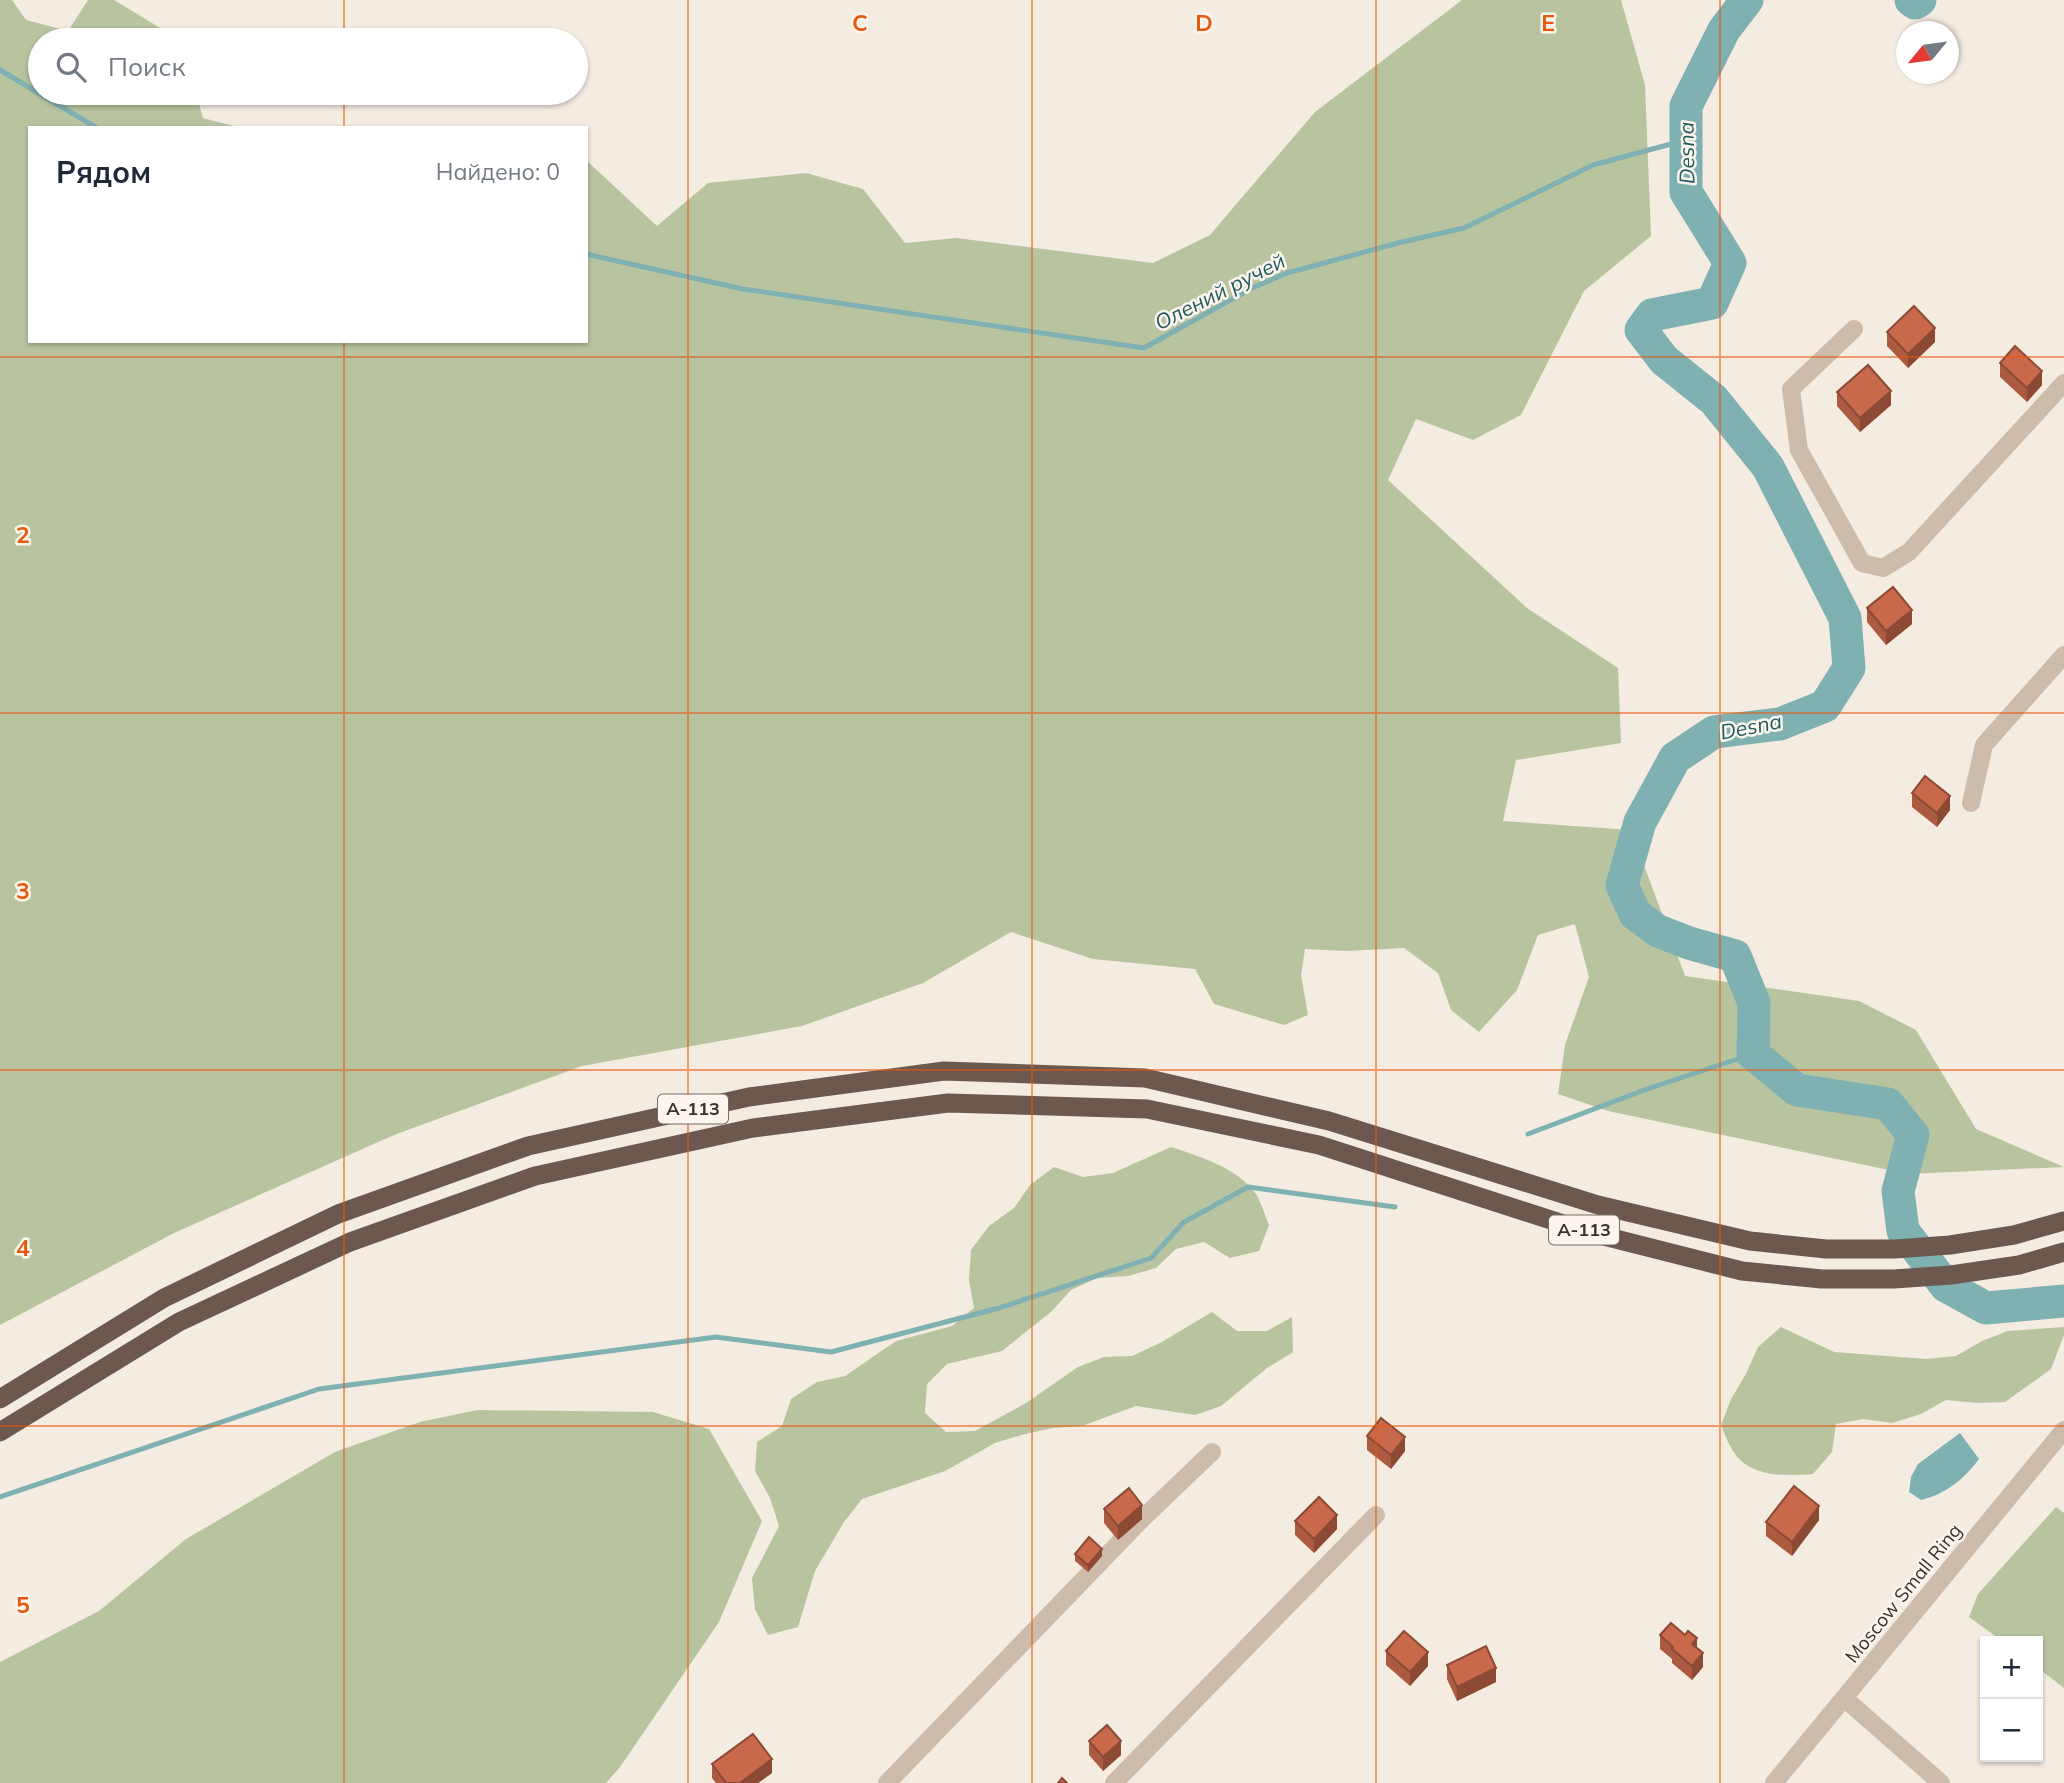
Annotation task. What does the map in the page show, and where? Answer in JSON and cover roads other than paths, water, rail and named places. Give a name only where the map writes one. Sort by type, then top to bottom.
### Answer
[{"type":"highway","name":"А-113","points":[[0,1399],[176,1292],[338,1214],[528,1146],[749,1097],[944,1071],[1145,1078],[1329,1121],[1598,1205],[1750,1241],[1826,1249],[1895,1249],[1950,1245],[2014,1235],[2064,1221]]},
{"type":"highway","name":"А-113","points":[[0,1432],[179,1322],[351,1242],[535,1176],[753,1128],[948,1103],[1147,1108],[1319,1145],[1588,1232],[1742,1271],[1822,1279],[1951,1276],[2019,1265],[2064,1252]]},
{"type":"street","points":[[1854,329],[1791,389],[1799,450],[1862,563],[1883,568],[1909,552],[2064,383]]},
{"type":"street","points":[[1971,803],[1984,745],[2064,655]]},
{"type":"street","name":"Moscow Small Ring","points":[[1774,1783],[2064,1430]]},
{"type":"street","points":[[887,1783],[1142,1519],[1212,1452]]},
{"type":"street","points":[[1114,1783],[1376,1515]]},
{"type":"street","points":[[1844,1698],[1941,1783]]},
{"type":"water","points":[[1960,1433],[1979,1459],[1973,1466],[1954,1485],[1938,1494],[1921,1500],[1909,1492],[1911,1477],[1918,1464]]},
{"type":"waterway","name":"Desna","points":[[1747,0],[1724,30],[1686,106],[1686,192],[1730,263],[1712,303],[1652,315],[1641,330],[1664,360],[1714,400],[1768,467],[1845,618],[1849,668],[1825,706],[1780,724],[1714,732],[1675,758],[1640,822],[1622,885],[1635,914],[1658,931],[1735,956],[1754,1003],[1753,1054],[1797,1090],[1888,1104],[1913,1135],[1898,1191],[1903,1231],[1946,1286],[1986,1308],[2064,1301]]},
{"type":"waterway","name":"Desna","points":[[1911,0],[1915,3],[1920,0]]},
{"type":"waterway","name":"Олений ручей","points":[[0,70],[28,87]]},
{"type":"waterway","name":"Олений ручей","points":[[59,105],[94,126]]},
{"type":"waterway","name":"Олений ручей","points":[[588,254],[743,289],[1144,348],[1252,288],[1287,273],[1464,228],[1593,165],[1686,140]]},
{"type":"waterway","points":[[1528,1134],[1647,1089],[1753,1054]]},
{"type":"waterway","points":[[0,1497],[319,1389],[716,1337],[831,1352],[999,1308],[1151,1258],[1184,1222],[1248,1187],[1395,1207]]}]
